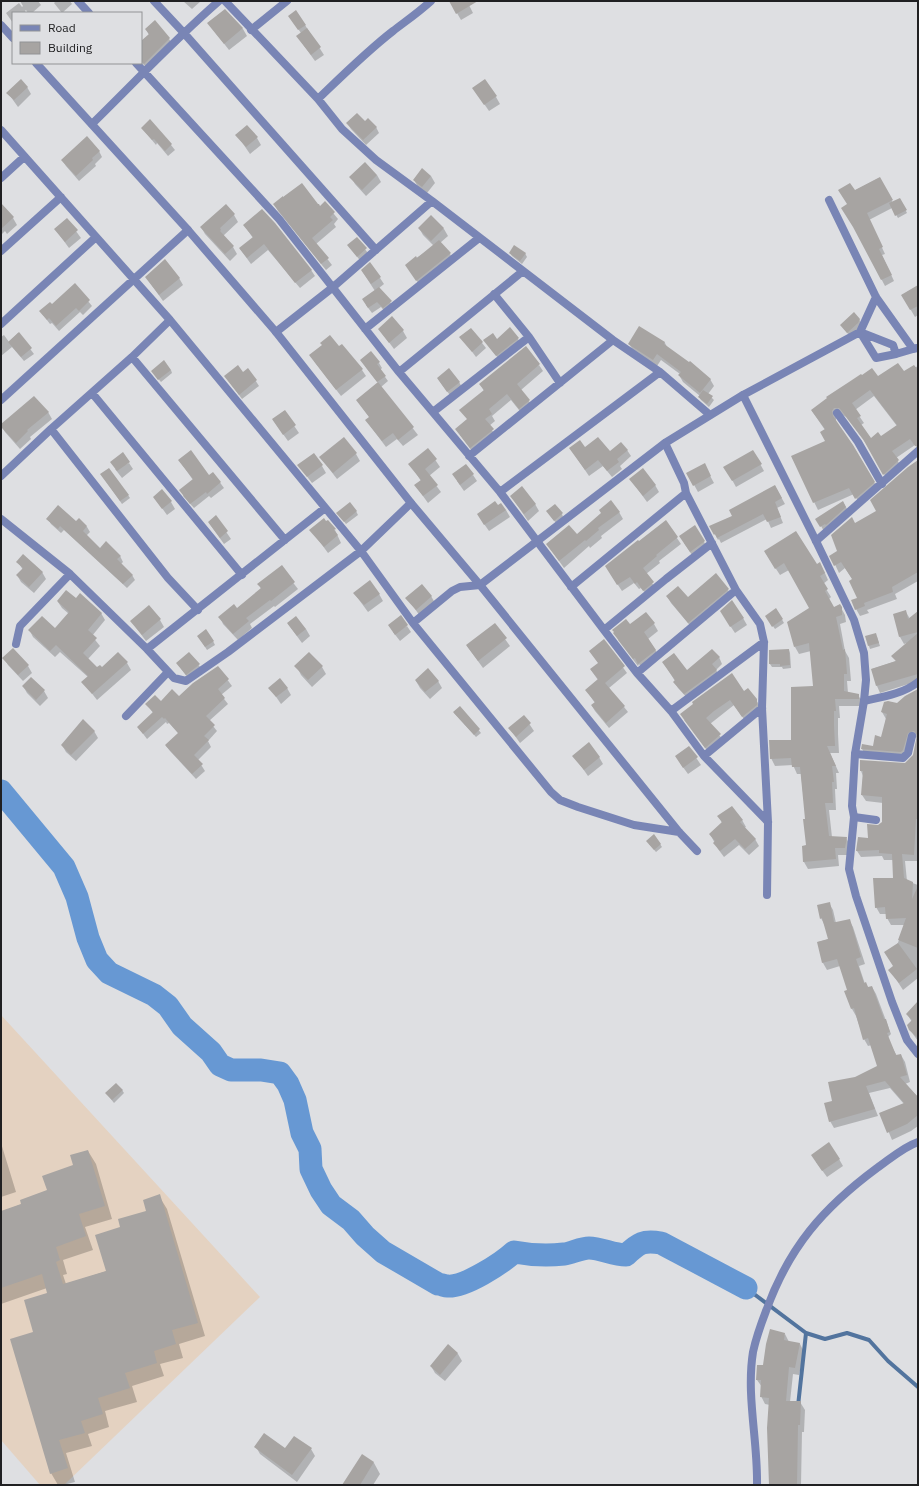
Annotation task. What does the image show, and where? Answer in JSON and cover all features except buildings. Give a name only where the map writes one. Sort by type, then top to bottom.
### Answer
[{"type":"street","points":[[78,1],[88,12]]},
{"type":"street","points":[[154,1],[376,250]]},
{"type":"street","points":[[92,124],[145,73],[183,32],[219,1]]},
{"type":"street","points":[[225,1],[318,99],[342,129],[376,160],[432,201],[613,340],[660,372],[710,415]]},
{"type":"street","points":[[251,30],[288,1]]},
{"type":"street","points":[[318,99],[344,73],[392,31],[415,16],[431,1]]},
{"type":"street","points":[[1,25],[12,37]]},
{"type":"street","points":[[37,64],[188,230],[276,332],[410,503],[480,585],[679,832],[697,851]]},
{"type":"street","points":[[137,64],[279,219],[399,372],[500,492],[637,673],[671,711],[704,756],[768,822]]},
{"type":"street","points":[[1,130],[170,320],[361,551],[413,623],[551,792],[560,800],[634,825],[679,832]]},
{"type":"street","points":[[1,178],[24,157]]},
{"type":"street","points":[[1,251],[61,197]]},
{"type":"street","points":[[829,200],[876,298],[915,348],[876,358],[860,332]]},
{"type":"street","points":[[276,332],[332,288],[432,201]]},
{"type":"street","points":[[1,400],[188,230]]},
{"type":"street","points":[[1,324],[96,237]]},
{"type":"street","points":[[365,329],[479,238]]},
{"type":"street","points":[[399,372],[523,271]]},
{"type":"street","points":[[494,294],[529,338],[560,383]]},
{"type":"street","points":[[413,623],[452,591],[460,587],[480,585],[665,443],[743,395],[860,332],[876,298]]},
{"type":"street","points":[[1,476],[132,357],[170,320]]},
{"type":"street","points":[[860,332],[893,345],[896,354]]},
{"type":"street","points":[[433,412],[529,338]]},
{"type":"street","points":[[469,456],[613,340]]},
{"type":"street","points":[[132,357],[285,540]]},
{"type":"street","points":[[500,492],[660,372]]},
{"type":"street","points":[[92,393],[242,575]]},
{"type":"street","points":[[743,395],[854,620],[864,652],[866,680],[855,754],[852,806],[854,817],[849,869],[856,896],[892,1002],[907,1040],[918,1054]]},
{"type":"street","points":[[837,413],[858,442],[882,484]]},
{"type":"street","points":[[51,429],[168,578],[198,610]]},
{"type":"street","points":[[665,443],[684,483],[686,493],[736,590],[760,624],[764,642],[762,708],[768,822],[767,894]]},
{"type":"street","points":[[816,541],[918,451]]},
{"type":"street","points":[[571,587],[686,493]]},
{"type":"street","points":[[1,519],[70,574],[147,649],[174,678],[186,681],[228,652],[361,551],[410,503]]},
{"type":"street","points":[[147,649],[325,508]]},
{"type":"street","points":[[604,630],[666,578],[712,543]]},
{"type":"street","points":[[16,644],[20,626],[70,574]]},
{"type":"street","points":[[637,673],[736,590]]},
{"type":"street","points":[[671,711],[764,642]]},
{"type":"street","points":[[126,716],[168,672]]},
{"type":"street","points":[[864,701],[900,692],[910,688],[918,682]]},
{"type":"street","points":[[704,756],[762,708]]},
{"type":"street","points":[[855,754],[903,758],[908,753],[912,736]]},
{"type":"street","points":[[854,817],[876,820]]},
{"type":"street","points":[[757,1485],[756,1450],[751,1397],[751,1370],[754,1351],[773,1290],[788,1260],[799,1244],[829,1208],[866,1176],[902,1150],[918,1142]]},
{"type":"shaded area","points":[[1,1015],[260,1297],[64,1485],[40,1485],[1,1440]]},
{"type":"waterway","points":[[1,791],[64,867],[77,897],[88,938],[97,960],[109,973],[154,995],[168,1006],[182,1026],[211,1052],[220,1065],[231,1070],[261,1070],[280,1073],[288,1084],[295,1100],[302,1133],[310,1149],[311,1169],[321,1190],[331,1205],[351,1220],[365,1236],[383,1252],[438,1284],[454,1286],[482,1274],[514,1252],[551,1255],[589,1248],[626,1255],[642,1243],[655,1242],[661,1243],[746,1288]]},
{"type":"waterway","points":[[746,1288],[806,1333],[825,1339],[847,1333],[869,1340],[888,1361],[918,1387]]},
{"type":"waterway","points":[[798,1406],[806,1333]]}]
